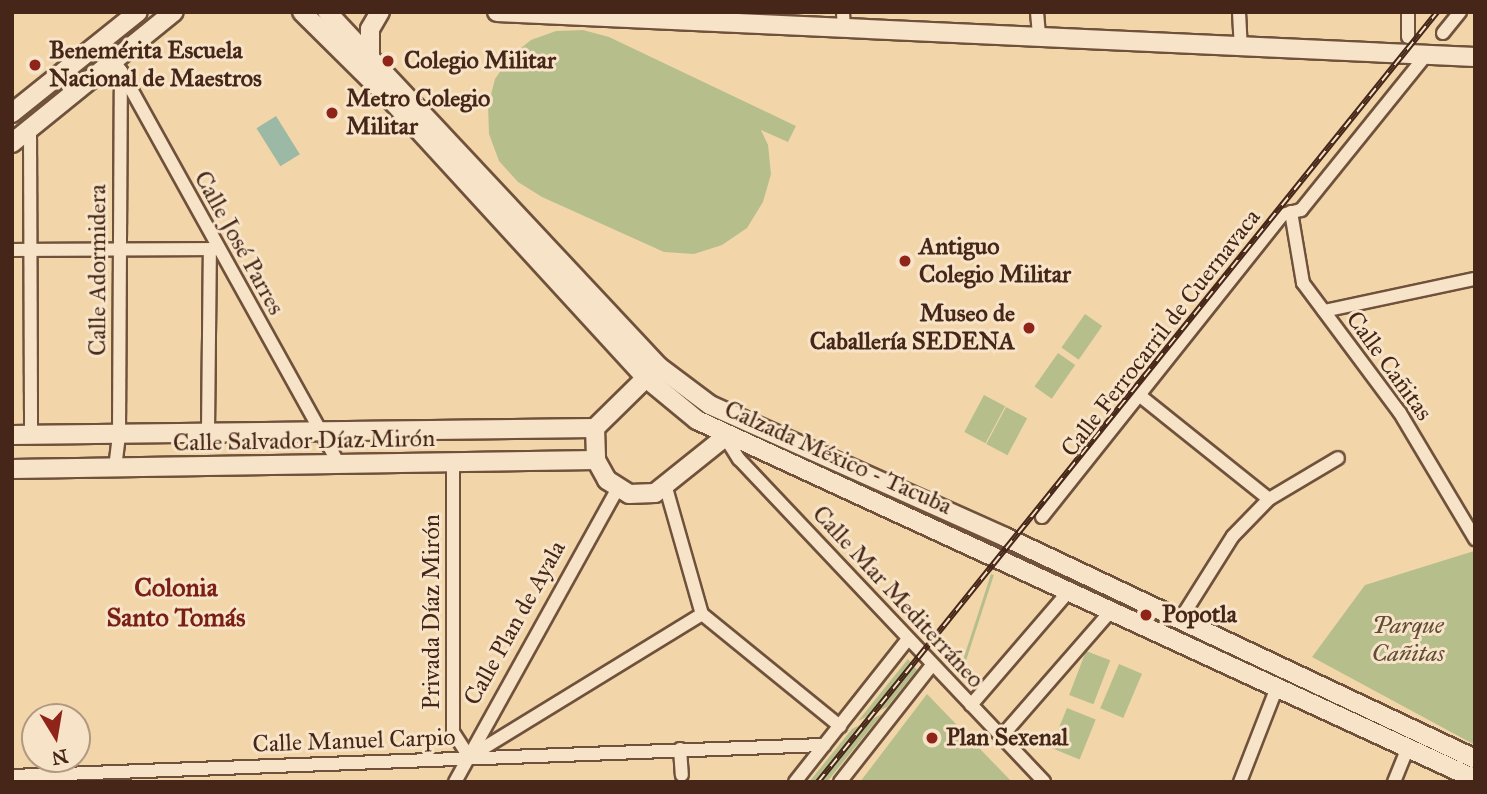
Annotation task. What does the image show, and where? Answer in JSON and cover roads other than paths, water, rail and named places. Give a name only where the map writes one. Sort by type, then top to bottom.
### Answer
[{"type":"main road","points":[[12,113],[138,12]]},
{"type":"main road","points":[[12,144],[54,110],[117,66],[174,12]]},
{"type":"main road","name":"Calzada México - Tacuba","points":[[327,12],[370,55],[697,421],[725,437],[957,539],[1475,779]]},
{"type":"main road","points":[[370,55],[370,29],[380,12]]},
{"type":"main road","points":[[497,12],[843,21],[1038,37],[1475,57]]},
{"type":"main road","name":"Calzada México - Tacuba","points":[[306,13],[652,372],[733,416],[971,522],[1475,759]]},
{"type":"main road","points":[[40,91],[54,110]]},
{"type":"main road","points":[[652,372],[595,428],[596,460],[607,480],[618,488],[642,495],[666,488],[725,437]]},
{"type":"main road","name":"Calle Salvador Díaz Mirón","points":[[12,435],[595,428]]},
{"type":"main road","points":[[487,430],[495,446],[487,462]]},
{"type":"main road","name":"Calle Salvador Díaz Mirón","points":[[12,470],[596,460]]},
{"type":"main road","points":[[957,539],[972,536],[971,522]]},
{"type":"main road","points":[[1038,577],[1033,566],[1040,558],[1047,558]]},
{"type":"street","points":[[1037,12],[1038,37]]},
{"type":"street","points":[[1240,12],[1241,48]]},
{"type":"street","points":[[1408,12],[1408,37]]},
{"type":"street","points":[[1443,33],[1460,12]]},
{"type":"street","name":"Calle José Parres","points":[[100,43],[117,66],[214,250],[339,464]]},
{"type":"street","name":"Calle Ferrocarril de Cuernavaca","points":[[1042,517],[1282,215],[1301,210],[1426,55]]},
{"type":"street","name":"Calle Adormidera","points":[[114,468],[119,434],[117,66]]},
{"type":"street","points":[[30,130],[33,250],[31,434]]},
{"type":"street","name":"Calle Cañitas","points":[[1291,212],[1303,283],[1400,413],[1475,539]]},
{"type":"street","points":[[12,250],[214,250],[208,431]]},
{"type":"street","points":[[1324,311],[1475,279]]},
{"type":"street","points":[[1139,395],[1269,499]]},
{"type":"street","name":"Calle Mar Mediterráneo","points":[[725,437],[739,459],[907,640],[1044,782]]},
{"type":"street","points":[[1180,620],[1233,536],[1269,499],[1338,458]]},
{"type":"street","name":"Privada Díaz Mirón","points":[[453,463],[453,732],[469,757]]},
{"type":"street","name":"Calle Plan de Ayala","points":[[455,782],[618,488]]},
{"type":"street","points":[[666,488],[702,614],[840,726]]},
{"type":"street","points":[[971,705],[1069,591]]},
{"type":"street","points":[[1001,737],[1111,611]]},
{"type":"street","points":[[469,757],[702,614]]},
{"type":"street","points":[[794,782],[907,640]]},
{"type":"street","points":[[840,782],[933,665]]},
{"type":"street","points":[[1240,782],[1277,687]]},
{"type":"street","name":"Calle Manuel Carpio","points":[[12,776],[824,745]]},
{"type":"street","points":[[1394,782],[1408,747]]},
{"type":"street","points":[[680,749],[682,775]]},
{"type":"railway","points":[[818,782],[1437,12]]},
{"type":"place","name":"Colegio Militar","points":[[388,61]]},
{"type":"place","name":"Benemérita Escuela Nacional de Maestros","points":[[35,65]]},
{"type":"place","name":"Metro Colegio Militar","points":[[332,113]]},
{"type":"place","name":"Antiguo Colegio Militar","points":[[905,261]]},
{"type":"place","name":"Museo de Caballería SEDENA","points":[[1029,328]]},
{"type":"place","name":"Popotla","points":[[1146,615]]},
{"type":"place","name":"Plan Sexenal","points":[[932,738]]},
{"type":"district","name":"Colonia Santo Tomás","points":[[176,603]]},
{"type":"park label","name":"Parque Cañitas","points":[[1408,640]]}]
